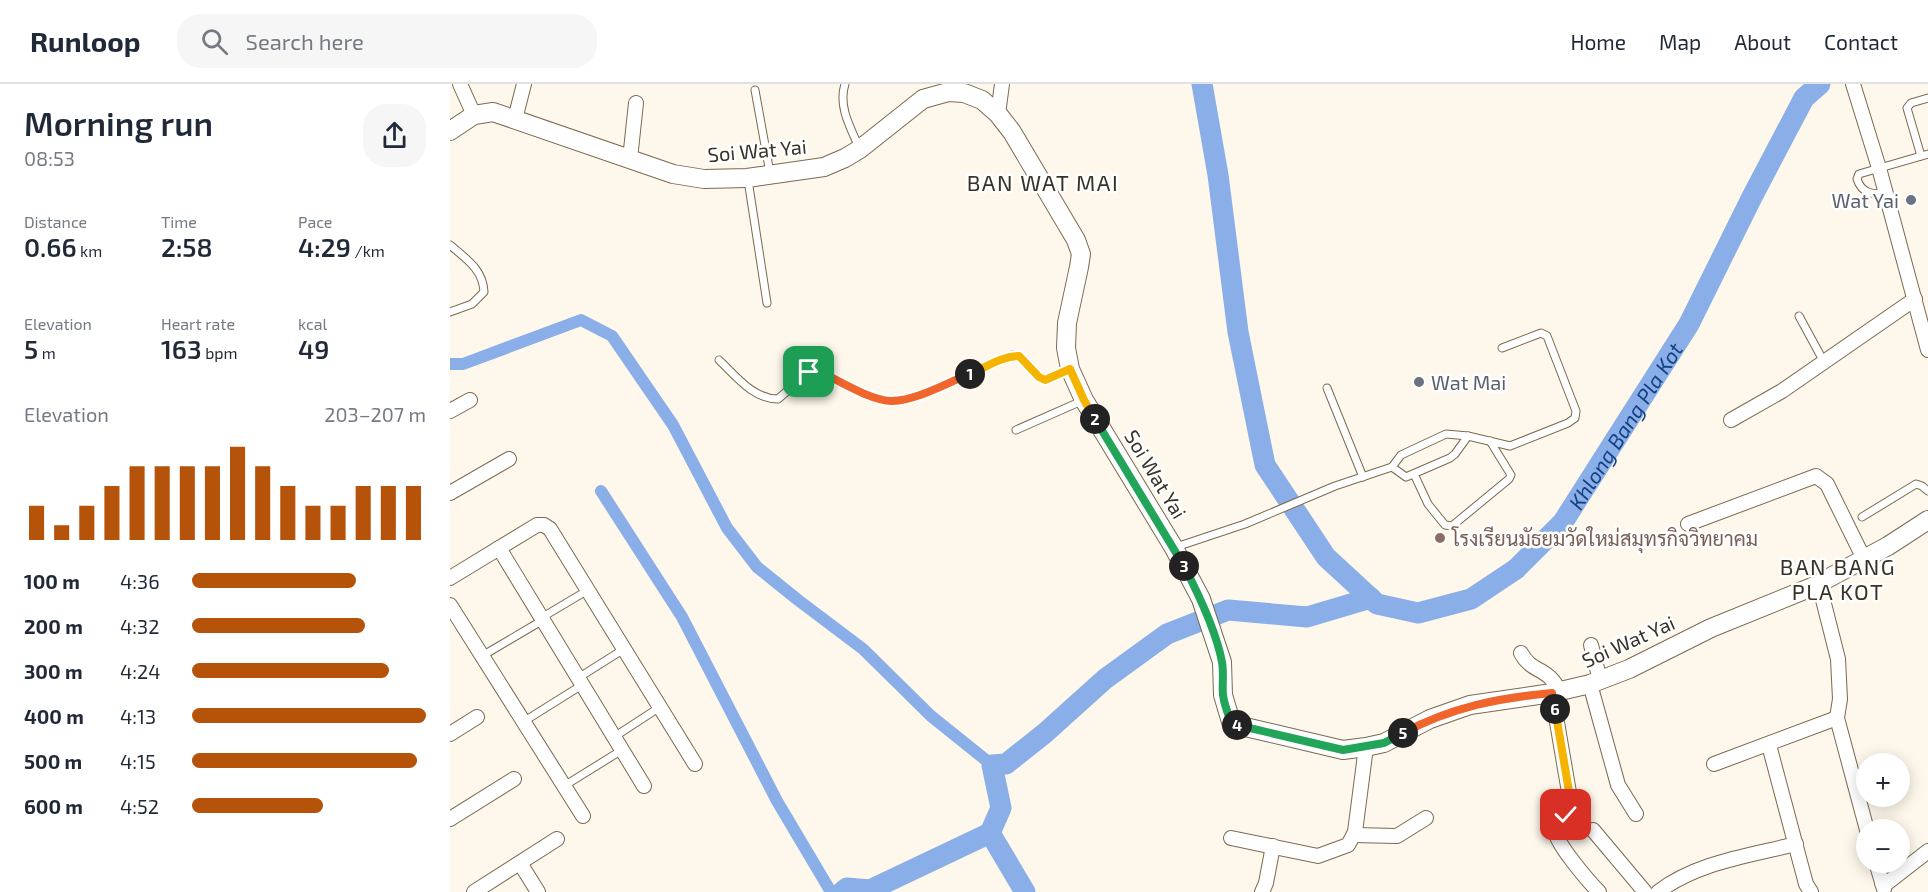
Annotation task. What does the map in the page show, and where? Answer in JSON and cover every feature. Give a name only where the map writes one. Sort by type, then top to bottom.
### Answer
[{"type":"street","points":[[450,131],[474,116],[460,84]]},
{"type":"street","points":[[515,119],[524,84]]},
{"type":"street","points":[[998,114],[1002,84]]},
{"type":"street","points":[[1853,85],[1879,168],[1928,350]]},
{"type":"street","name":"Soi Wat Yai","points":[[474,116],[493,112],[673,174],[704,179],[747,178],[824,167],[845,158],[860,149],[923,99],[948,92],[964,93],[982,100],[998,114],[1012,132],[1076,240],[1081,254],[1067,323],[1066,348],[1070,369],[1084,400],[1174,548],[1201,599],[1222,662],[1223,695],[1231,722],[1343,750],[1384,743],[1430,719],[1470,705],[1556,692],[1595,682],[1629,669],[1711,628],[1819,584],[1928,520]]},
{"type":"street","points":[[630,159],[636,104]]},
{"type":"street","points":[[1731,420],[1782,391],[1915,298]]},
{"type":"street","points":[[450,411],[471,400]]},
{"type":"street","points":[[450,493],[509,459]]},
{"type":"street","points":[[1688,524],[1816,476],[1827,484],[1864,559]]},
{"type":"street","points":[[450,578],[537,525],[544,525],[550,529],[695,764]]},
{"type":"street","points":[[499,548],[644,786]]},
{"type":"street","points":[[1819,584],[1839,659],[1840,699],[1837,718],[1864,819]]},
{"type":"street","points":[[450,604],[583,816]]},
{"type":"street","points":[[1591,645],[1595,682],[1618,785],[1636,814]]},
{"type":"street","points":[[1521,653],[1529,665],[1552,678],[1556,692],[1571,803],[1555,832],[1568,855],[1599,892]]},
{"type":"street","points":[[450,734],[477,717]]},
{"type":"street","points":[[1714,764],[1837,718]]},
{"type":"street","points":[[1769,745],[1806,884],[1812,892]]},
{"type":"street","points":[[1231,838],[1318,856],[1348,845],[1354,835],[1366,747]]},
{"type":"street","points":[[450,819],[514,779]]},
{"type":"street","points":[[1354,835],[1397,836],[1426,818]]},
{"type":"street","points":[[1593,830],[1645,892]]},
{"type":"street","points":[[474,892],[557,840]]},
{"type":"street","points":[[1658,892],[1673,880],[1700,868],[1796,844]]},
{"type":"street","points":[[1262,892],[1273,846]]},
{"type":"street","points":[[1883,887],[1928,851]]},
{"type":"street","points":[[520,863],[538,892]]},
{"type":"lane","points":[[845,84],[842,99],[847,119],[860,149]]},
{"type":"lane","points":[[755,90],[770,174]]},
{"type":"lane","points":[[1886,194],[1870,194],[1864,191],[1859,186],[1857,179],[1859,174],[1925,155],[1907,108],[1911,103],[1928,98]]},
{"type":"lane","points":[[747,178],[767,303]]},
{"type":"lane","points":[[450,245],[475,267],[484,280],[484,291],[472,304],[450,312]]},
{"type":"lane","points":[[1799,316],[1824,362]]},
{"type":"lane","points":[[1174,548],[1245,524],[1335,486],[1392,467],[1401,455],[1446,434],[1468,436],[1510,446],[1568,423],[1575,418],[1576,411],[1547,336],[1541,333],[1502,348]]},
{"type":"lane","points":[[719,360],[755,393],[772,399],[778,399],[809,372],[815,371],[873,396],[893,401],[919,394],[1012,356],[1019,356],[1039,377],[1045,380],[1070,369]]},
{"type":"lane","points":[[1327,388],[1363,477]]},
{"type":"lane","points":[[1016,430],[1084,400]]},
{"type":"lane","points":[[1392,467],[1406,477],[1414,474],[1450,458],[1468,436]]},
{"type":"lane","points":[[1414,474],[1428,504],[1445,525],[1452,526],[1511,475],[1490,441]]},
{"type":"lane","points":[[1862,517],[1916,484],[1928,491]]},
{"type":"lane","points":[[482,656],[588,591]]},
{"type":"lane","points":[[523,722],[624,649]]},
{"type":"lane","points":[[614,737],[660,707]]},
{"type":"lane","points":[[564,786],[622,750]]},
{"type":"waterway","name":"Khlong Bang Pla Kot","points":[[1202,84],[1218,175],[1238,332],[1265,465],[1326,557],[1377,604],[1418,613],[1471,599],[1516,569],[1563,522],[1689,324],[1804,98],[1820,84]]},
{"type":"waterway","points":[[450,364],[463,364],[581,320],[612,336],[673,425],[727,528],[757,567],[863,649],[931,716],[992,765]]},
{"type":"waterway","points":[[601,491],[682,617],[777,801],[831,892]]},
{"type":"waterway","points":[[842,892],[847,888],[870,890],[990,833],[1001,808],[992,765],[1006,764],[1045,733],[1105,679],[1167,634],[1228,610],[1307,617],[1371,598]]},
{"type":"waterway","points":[[990,833],[1025,892]]},
{"type":"place","name":"Wat Yai","points":[[1911,200]]},
{"type":"place","name":"Wat Mai","points":[[1419,382]]},
{"type":"place","name":"โรงเรียนมัธยมวัดใหม่สมุทรกิจวิทยาคม","points":[[1440,538]]},
{"type":"district","name":"BAN WAT MAI","points":[[1043,182]]},
{"type":"district","name":"BAN BANG PLA KOT","points":[[1838,578]]},
{"type":"route","points":[[809,372],[823,373],[873,396],[893,401],[919,394],[1012,356],[1019,356],[1039,377],[1045,380],[1070,369],[1084,400],[1174,548],[1201,599],[1222,662],[1223,695],[1231,722],[1343,750],[1384,743],[1430,719],[1470,705],[1552,693],[1571,803],[1566,815]]}]
